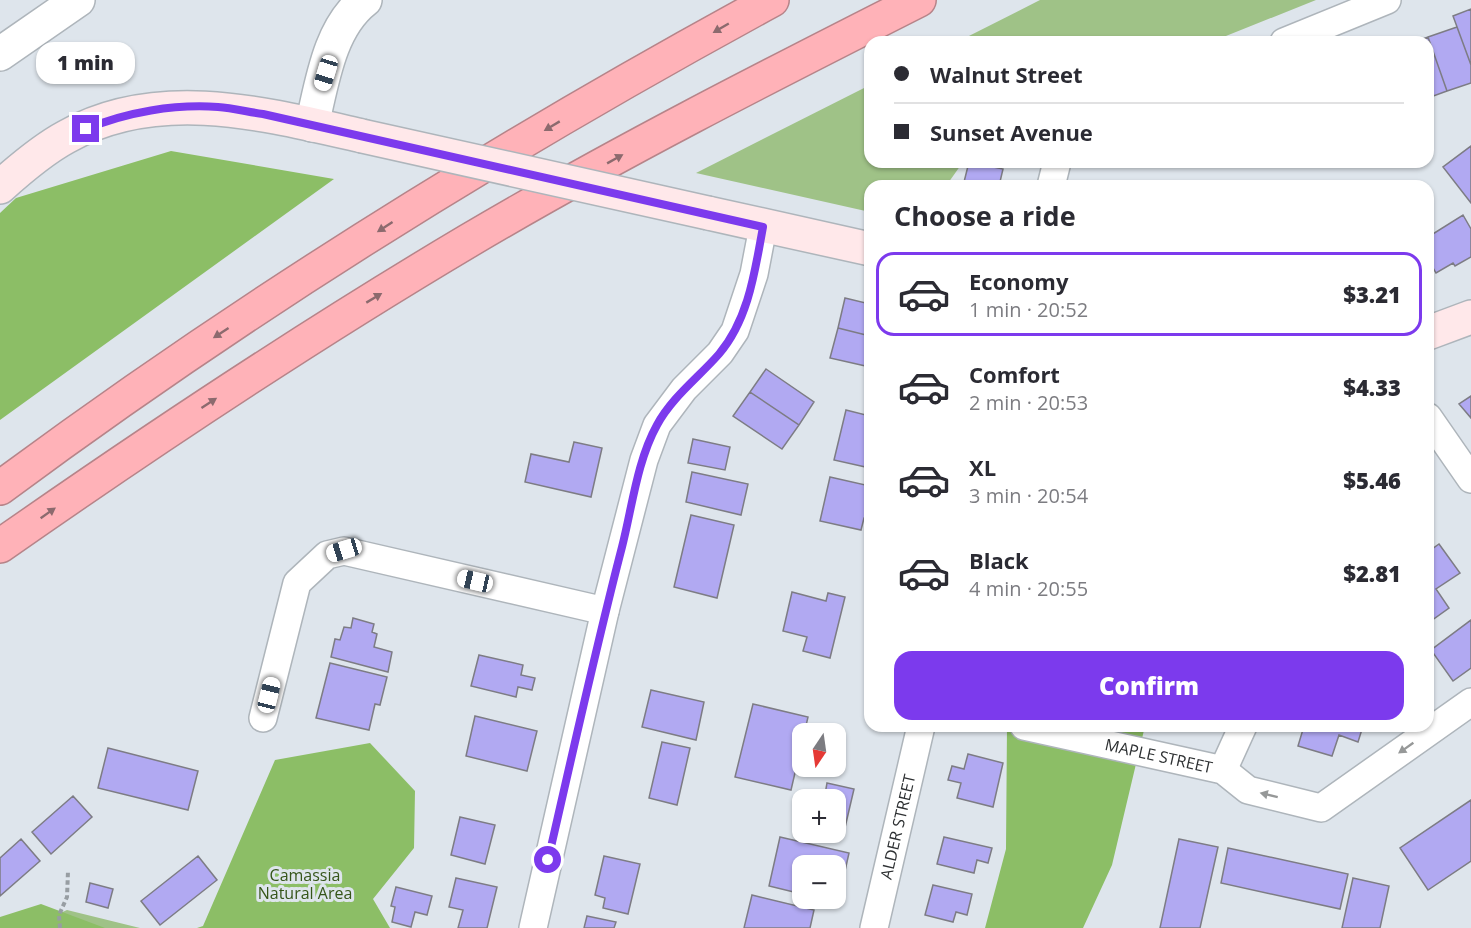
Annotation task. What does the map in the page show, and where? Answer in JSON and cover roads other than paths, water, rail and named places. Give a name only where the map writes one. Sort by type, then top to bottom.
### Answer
[{"type":"highway","points":[[0,488],[121,399],[402,216],[772,0]]},
{"type":"highway","points":[[0,546],[224,393],[470,239],[730,97],[919,0]]},
{"type":"main road","points":[[0,187],[66,137],[106,120],[159,109],[217,107],[312,125],[864,248]]},
{"type":"main road","points":[[1434,331],[1471,317]]},
{"type":"street","points":[[0,54],[78,0]]},
{"type":"street","points":[[312,125],[337,35],[347,17],[365,0]]},
{"type":"street","points":[[1299,36],[1387,0]]},
{"type":"street","points":[[533,928],[605,611],[644,460],[657,425],[684,389],[720,352],[735,331],[754,274],[763,227]]},
{"type":"street","points":[[1434,426],[1471,479]]},
{"type":"street","points":[[264,718],[297,583],[327,555],[344,550],[605,611]]},
{"type":"street","name":"MAPLE STREET","points":[[1434,728],[1471,702]]},
{"type":"street","name":"ALDER STREET","points":[[874,928],[920,732]]},
{"type":"street","name":"MAPLE STREET","points":[[1051,732],[1223,770],[1248,790],[1321,808],[1429,732]]},
{"type":"street","points":[[1223,770],[1240,732]]},
{"type":"park label","name":"Camassia Natural Area","points":[[305,884]]}]
